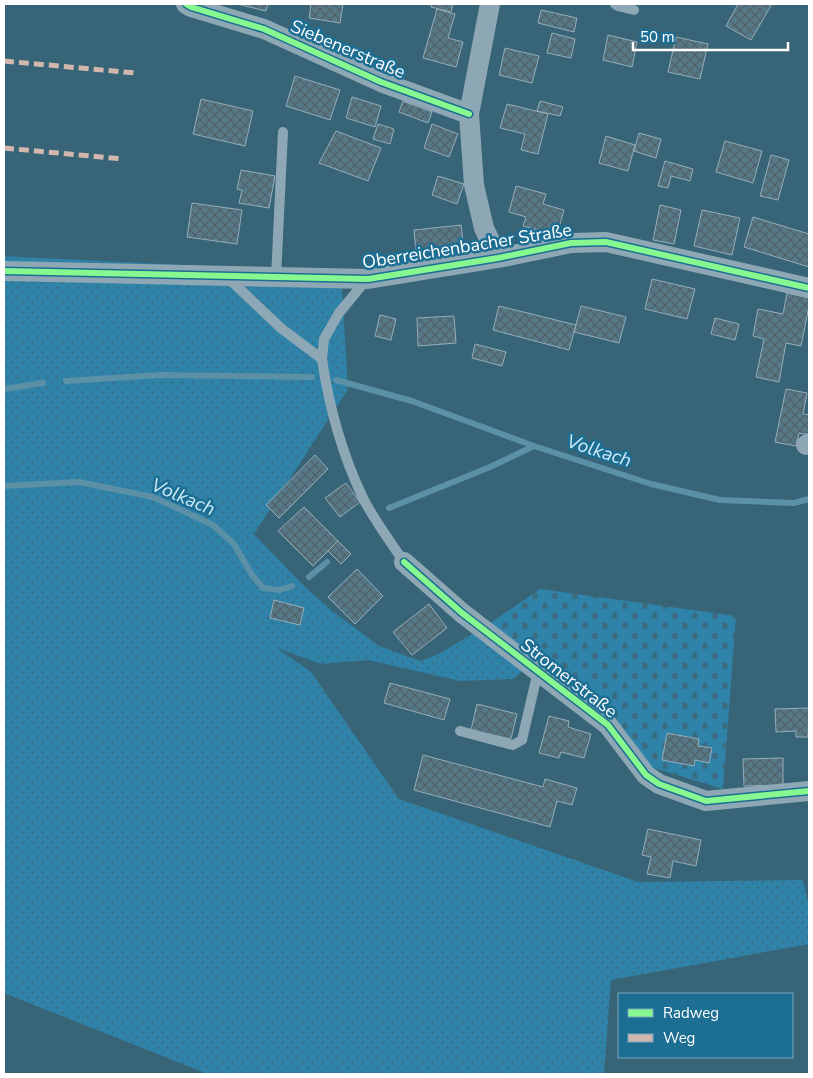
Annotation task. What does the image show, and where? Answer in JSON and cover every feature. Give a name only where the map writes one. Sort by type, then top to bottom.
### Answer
[{"type":"street","name":"Siebenerstraße","points":[[186,4],[191,8],[264,29],[381,82],[469,114]]},
{"type":"street","points":[[490,4],[469,114],[474,186],[484,228],[498,258]]},
{"type":"street","name":"Oberreichenbacher Straße","points":[[4,271],[368,279],[498,258],[571,243],[606,242],[809,288]]},
{"type":"street","name":"Stromerstraße","points":[[404,562],[462,613],[608,725],[646,775],[659,784],[706,801],[809,791]]},
{"type":"lane","points":[[615,4],[634,10]]},
{"type":"lane","points":[[276,277],[283,132]]},
{"type":"lane","points":[[224,275],[282,329],[322,359]]},
{"type":"lane","name":"Stromerstraße","points":[[368,279],[339,313],[324,339],[322,359],[327,394],[348,466],[364,500],[404,562]]},
{"type":"lane","points":[[460,731],[513,745],[522,740],[538,671]]},
{"type":"green space","points":[[4,256],[341,273],[348,389],[254,534],[303,585],[332,611],[379,646],[420,661],[437,655],[486,626],[533,662],[513,679],[460,681],[368,660],[321,664],[277,648],[311,672],[399,799],[638,882],[803,880],[809,908],[809,944],[611,980],[604,1074],[208,1074],[4,993]]},
{"type":"green space","points":[[540,589],[736,616],[723,789],[651,767],[486,626]]},
{"type":"building","points":[[237,4],[268,4],[266,11]]},
{"type":"building","points":[[311,4],[343,4],[340,23],[309,18]]},
{"type":"building","points":[[432,4],[453,4],[451,12],[431,7]]},
{"type":"building","points":[[738,4],[772,4],[751,40],[726,26]]},
{"type":"building","points":[[437,9],[455,14],[448,38],[463,42],[456,67],[423,58]]},
{"type":"building","points":[[541,10],[577,18],[574,32],[538,23]]},
{"type":"building","points":[[552,33],[575,39],[571,58],[547,53]]},
{"type":"building","points":[[608,35],[637,42],[632,67],[603,60]]},
{"type":"building","points":[[676,37],[708,44],[700,79],[668,72]]},
{"type":"building","points":[[505,48],[539,56],[532,83],[499,75]]},
{"type":"building","points":[[295,76],[340,90],[330,120],[286,106]]},
{"type":"building","points":[[352,97],[381,106],[375,127],[346,118]]},
{"type":"building","points":[[201,99],[253,111],[245,146],[193,134]]},
{"type":"building","points":[[403,101],[432,112],[428,123],[399,112]]},
{"type":"building","points":[[540,101],[563,107],[560,116],[537,111]]},
{"type":"building","points":[[507,104],[548,114],[538,154],[521,150],[525,134],[500,128]]},
{"type":"building","points":[[378,124],[394,129],[390,144],[373,139]]},
{"type":"building","points":[[432,124],[458,134],[449,157],[424,148]]},
{"type":"building","points":[[336,131],[381,148],[368,181],[319,163]]},
{"type":"building","points":[[639,133],[661,139],[656,158],[634,151]]},
{"type":"building","points":[[606,136],[635,145],[628,171],[599,163]]},
{"type":"building","points":[[725,141],[762,151],[753,183],[716,172]]},
{"type":"building","points":[[771,155],[789,160],[778,200],[760,196]]},
{"type":"building","points":[[665,161],[693,169],[690,181],[671,176],[668,188],[658,186]]},
{"type":"building","points":[[241,170],[275,176],[269,208],[239,203],[242,190],[237,189]]},
{"type":"building","points":[[438,176],[464,184],[457,204],[432,195]]},
{"type":"building","points":[[516,186],[546,194],[543,204],[564,210],[557,235],[523,226],[526,217],[509,212]]},
{"type":"building","points":[[192,203],[242,210],[237,244],[187,237]]},
{"type":"building","points":[[660,205],[681,210],[674,244],[653,240]]},
{"type":"building","points":[[702,210],[740,218],[732,255],[694,246]]},
{"type":"building","points":[[753,217],[809,234],[809,267],[744,247]]},
{"type":"building","points":[[461,225],[464,248],[416,253],[414,230]]},
{"type":"building","points":[[652,279],[695,289],[687,319],[645,309]]},
{"type":"building","points":[[787,293],[809,298],[801,346],[786,343],[779,382],[756,377],[764,339],[753,336],[758,309],[783,314]]},
{"type":"building","points":[[499,306],[576,325],[569,350],[493,330]]},
{"type":"building","points":[[581,306],[626,317],[619,343],[574,332]]},
{"type":"building","points":[[380,315],[396,319],[391,340],[375,336]]},
{"type":"building","points":[[454,316],[456,343],[418,346],[417,318]]},
{"type":"building","points":[[715,318],[739,324],[735,340],[711,334]]},
{"type":"building","points":[[475,344],[506,352],[502,366],[472,358]]},
{"type":"building","points":[[786,389],[807,393],[803,414],[809,415],[809,435],[799,433],[796,446],[775,442]]},
{"type":"building","points":[[315,455],[328,469],[279,518],[266,505]]},
{"type":"building","points":[[346,483],[360,502],[340,517],[325,498]]},
{"type":"building","points":[[304,507],[338,541],[313,566],[278,531]]},
{"type":"building","points":[[338,541],[351,554],[341,564],[328,551]]},
{"type":"building","points":[[357,569],[383,596],[355,624],[328,597]]},
{"type":"building","points":[[274,600],[304,608],[300,625],[270,618]]},
{"type":"building","points":[[429,604],[447,628],[412,655],[393,632]]},
{"type":"building","points":[[390,683],[450,699],[444,720],[384,703]]},
{"type":"building","points":[[477,704],[517,714],[511,739],[471,730]]},
{"type":"building","points":[[809,708],[808,737],[796,737],[796,731],[776,732],[775,709]]},
{"type":"building","points":[[549,716],[569,721],[568,727],[591,734],[584,758],[561,752],[559,758],[539,753]]},
{"type":"building","points":[[667,733],[699,739],[698,746],[712,748],[709,763],[695,760],[694,766],[662,760]]},
{"type":"building","points":[[423,755],[543,787],[545,779],[577,788],[572,805],[557,801],[550,827],[414,790]]},
{"type":"building","points":[[783,758],[783,785],[744,786],[743,759]]},
{"type":"building","points":[[648,829],[701,840],[696,866],[673,861],[670,878],[647,874],[651,857],[642,855]]},
{"type":"waterway","points":[[66,381],[160,375],[312,377]]},
{"type":"waterway","points":[[336,380],[412,401],[534,446]]},
{"type":"waterway","points":[[4,389],[43,383]]},
{"type":"waterway","name":"Volkach","points":[[389,508],[490,467],[534,446],[651,484],[720,500],[794,503],[809,499]]},
{"type":"waterway","name":"Volkach","points":[[4,486],[79,482],[153,497],[213,525],[234,544],[252,575],[263,588],[280,590],[292,586]]},
{"type":"waterway","name":"Volkach","points":[[309,577],[327,562]]},
{"type":"marked path","points":[[4,61],[135,73]]},
{"type":"marked path","points":[[4,148],[123,159]]},
{"type":"cycle path","points":[[186,4],[264,29],[381,82],[469,114]]},
{"type":"cycle path","points":[[4,271],[368,279],[498,258],[571,243],[606,242],[809,288]]},
{"type":"cycle path","points":[[404,562],[462,613],[608,725],[646,775],[659,784],[706,801],[809,791]]}]
